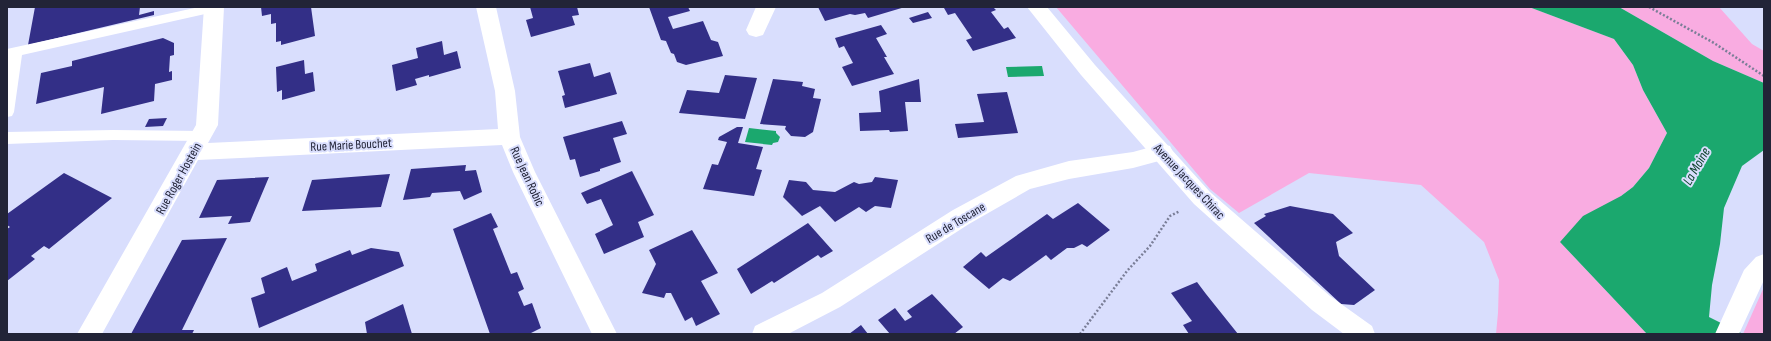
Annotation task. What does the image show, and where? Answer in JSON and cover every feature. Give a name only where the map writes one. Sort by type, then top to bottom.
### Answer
[{"type":"street","name":"Rue Jean Robic","points":[[486,7],[504,91],[509,137],[524,172],[605,334]]},
{"type":"street","points":[[756,30],[766,7]]},
{"type":"street","name":"Avenue Jacques Chirac","points":[[1037,7],[1088,70],[1202,198],[1321,303],[1363,334]]},
{"type":"street","name":"Rue Roger Hostein","points":[[89,334],[207,125],[214,8]]},
{"type":"street","name":"Rue Marie Bouchet","points":[[197,144],[509,137]]},
{"type":"street","name":"Rue de Toscane","points":[[764,334],[831,300],[961,217],[1024,182],[1069,170],[1132,160],[1162,152]]},
{"type":"street","points":[[1727,334],[1752,277],[1764,264]]},
{"type":"lane","points":[[7,112],[12,53],[214,8]]},
{"type":"lane","points":[[7,138],[113,135],[197,144]]},
{"type":"path","points":[[1649,7],[1714,43],[1764,76]]},
{"type":"path","points":[[1080,334],[1127,271],[1150,246],[1170,216],[1202,198]]},
{"type":"shaded area","points":[[1056,7],[1529,7],[1614,39],[1633,65],[1643,90],[1667,133],[1649,168],[1633,187],[1560,242],[1647,334],[1496,334],[1499,280],[1484,242],[1421,185],[1309,173],[1239,213],[1210,189]]},
{"type":"shaded area","points":[[1619,7],[1719,7],[1752,44],[1764,51],[1764,83],[1713,61]]},
{"type":"shaded area","points":[[1764,287],[1764,334],[1743,334]]},
{"type":"water","name":"La Moine","points":[[1529,7],[1619,7],[1713,61],[1764,83],[1764,150],[1742,166],[1724,208],[1720,244],[1712,285],[1709,317],[1743,334],[1647,334],[1560,242],[1583,216],[1621,196],[1633,187],[1649,168],[1667,133],[1643,90],[1633,65],[1614,39]]},
{"type":"water","points":[[1042,66],[1044,76],[1008,77],[1006,67]]},
{"type":"water","points":[[749,128],[776,131],[780,137],[778,142],[773,143],[772,145],[745,142]]},
{"type":"building","points":[[35,7],[140,7],[139,15],[154,11],[154,15],[28,45]]},
{"type":"building","points":[[261,7],[311,7],[315,36],[281,45],[281,41],[276,42],[276,23],[271,24],[271,14],[262,16]]},
{"type":"building","points":[[530,7],[577,7],[579,15],[572,16],[575,25],[531,37],[526,20],[533,18]]},
{"type":"building","points":[[649,7],[688,7],[690,11],[668,17],[673,29],[703,21],[711,40],[718,42],[723,56],[686,65],[677,62],[666,41],[661,40]]},
{"type":"building","points":[[818,7],[905,7],[868,18],[865,13],[855,15],[850,14],[825,21]]},
{"type":"building","points":[[993,7],[996,10],[991,12],[1004,29],[1008,27],[1016,38],[973,51],[966,40],[972,38],[955,13],[948,15],[944,8]]},
{"type":"building","points":[[928,12],[932,18],[913,23],[909,18]]},
{"type":"building","points":[[881,25],[887,34],[876,38],[887,57],[884,57],[894,74],[852,86],[842,67],[853,63],[844,46],[839,48],[835,38]]},
{"type":"building","points":[[163,38],[174,43],[174,55],[170,56],[169,72],[172,71],[172,80],[155,84],[154,101],[101,114],[104,87],[36,104],[41,73],[72,66],[72,61]]},
{"type":"building","points":[[442,41],[444,55],[457,51],[461,68],[429,77],[429,75],[415,79],[417,85],[396,91],[392,65],[418,58],[416,48]]},
{"type":"building","points":[[304,60],[305,74],[313,72],[315,91],[282,100],[282,90],[277,92],[276,67]]},
{"type":"building","points":[[590,63],[594,77],[610,72],[617,94],[565,108],[562,96],[565,95],[558,71]]},
{"type":"building","points":[[725,75],[757,78],[745,119],[679,113],[687,90],[719,93]]},
{"type":"building","points":[[773,79],[803,82],[802,86],[815,89],[813,98],[821,99],[813,132],[805,137],[791,136],[785,129],[786,126],[760,124]]},
{"type":"building","points":[[919,79],[921,102],[905,102],[908,131],[860,131],[859,113],[881,112],[879,91]]},
{"type":"building","points":[[1007,92],[1018,133],[958,138],[955,124],[984,122],[977,94]]},
{"type":"building","points":[[167,118],[163,126],[145,127],[149,119]]},
{"type":"building","points":[[622,121],[627,134],[613,138],[621,162],[600,169],[600,171],[580,177],[575,159],[570,160],[563,137]]},
{"type":"building","points":[[737,127],[743,127],[738,143],[763,147],[756,169],[762,170],[754,196],[703,189],[712,164],[718,165],[727,142],[718,140],[719,137]]},
{"type":"building","points":[[466,165],[465,171],[476,170],[482,192],[464,200],[460,191],[432,193],[430,197],[403,200],[411,169]]},
{"type":"building","points":[[632,171],[654,215],[638,222],[644,237],[604,254],[595,234],[613,225],[601,199],[587,204],[581,193]]},
{"type":"building","points":[[64,173],[112,198],[49,249],[44,246],[31,256],[35,259],[7,281],[7,229],[10,227],[7,225],[7,214]]},
{"type":"building","points":[[390,174],[381,207],[302,211],[312,180]]},
{"type":"building","points":[[269,177],[250,222],[228,224],[232,216],[199,218],[217,180]]},
{"type":"building","points":[[875,177],[898,180],[891,208],[875,206],[866,212],[859,207],[835,222],[820,206],[802,216],[783,197],[789,180],[806,182],[813,190],[835,192],[854,182],[859,184],[872,182]]},
{"type":"building","points":[[1078,203],[1110,230],[1087,247],[1082,244],[1074,248],[1067,248],[1051,260],[1046,255],[1010,281],[1003,278],[989,289],[963,267],[981,252],[986,257],[1047,214],[1053,219]]},
{"type":"building","points":[[1290,206],[1333,214],[1353,233],[1336,242],[1339,256],[1375,290],[1354,305],[1341,304],[1254,223],[1266,216],[1264,214]]},
{"type":"building","points":[[491,213],[498,227],[493,229],[511,274],[517,272],[524,289],[518,292],[524,306],[532,303],[541,328],[529,334],[490,334],[453,229]]},
{"type":"building","points":[[808,223],[833,251],[821,258],[818,255],[774,283],[772,281],[751,294],[737,269]]},
{"type":"building","points":[[692,230],[718,273],[701,281],[720,314],[696,326],[692,317],[685,321],[671,293],[666,293],[664,298],[642,293],[656,264],[649,250]]},
{"type":"building","points":[[227,238],[182,330],[194,330],[192,334],[131,334],[182,240]]},
{"type":"building","points":[[371,248],[399,252],[404,266],[259,328],[251,298],[265,293],[261,278],[287,267],[292,281],[317,271],[315,264],[350,250],[352,255]]},
{"type":"building","points":[[1197,282],[1238,334],[1189,334],[1183,325],[1192,321],[1171,293]]},
{"type":"building","points":[[932,294],[963,327],[954,334],[890,334],[878,320],[895,308],[905,321],[912,317],[907,311]]},
{"type":"building","points":[[403,304],[412,334],[367,334],[365,322]]},
{"type":"building","points":[[861,325],[868,334],[849,334]]}]
